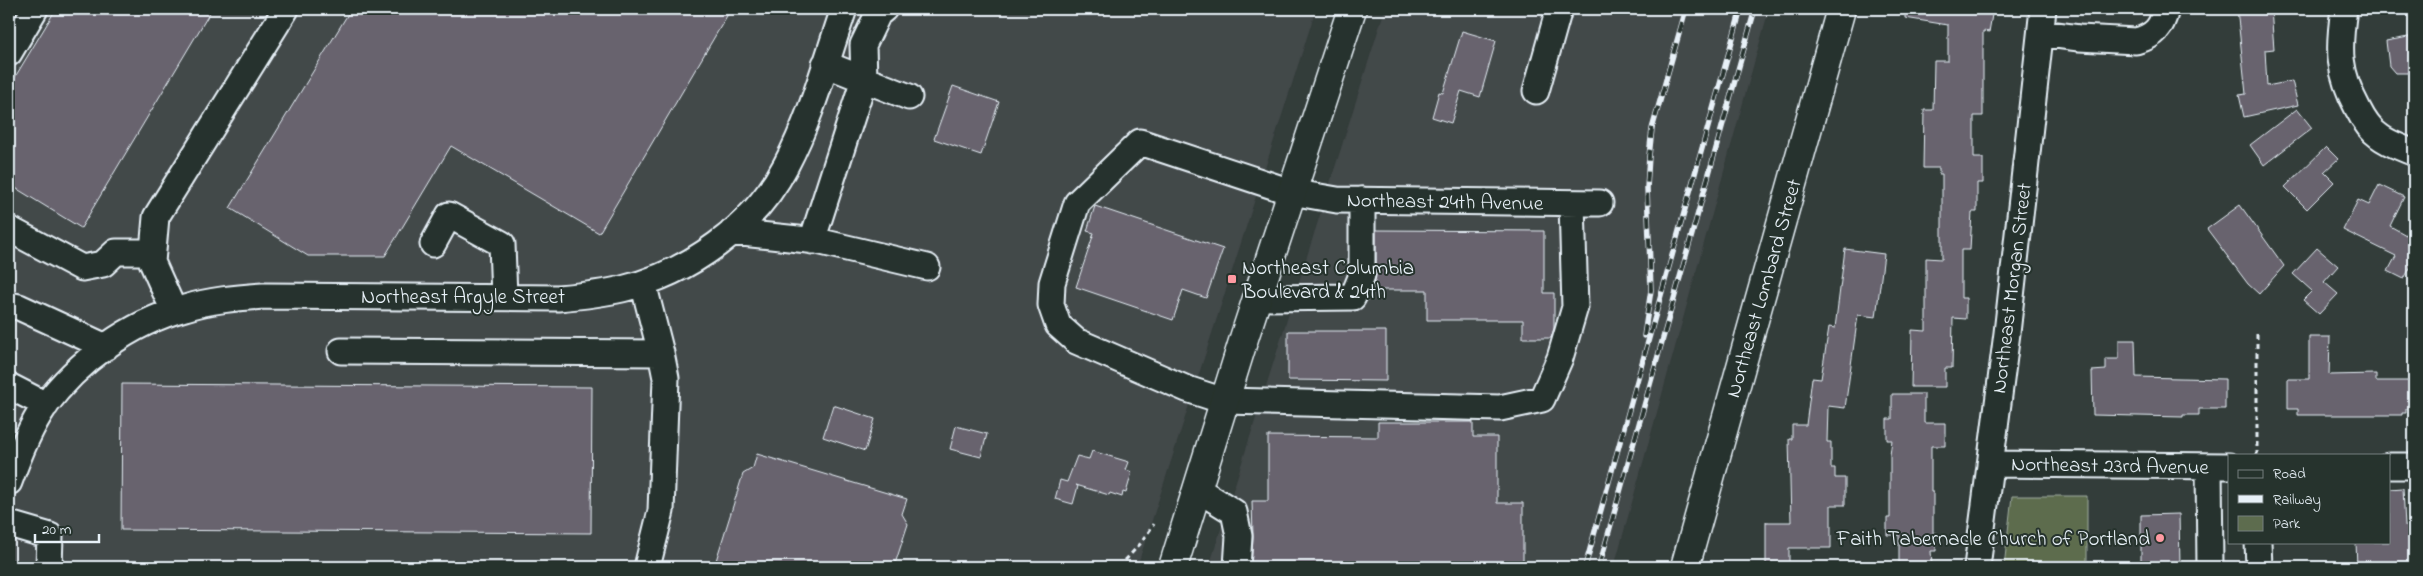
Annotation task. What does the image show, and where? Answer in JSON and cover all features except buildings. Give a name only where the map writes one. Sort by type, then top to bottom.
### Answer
[{"type":"main road","points":[[1173,567],[1291,192],[1352,9]]},
{"type":"main road","name":"Northeast Lombard Street","points":[[1685,567],[1841,9]]},
{"type":"street","points":[[9,53],[35,9]]},
{"type":"street","points":[[174,311],[152,262],[156,217],[286,9]]},
{"type":"street","name":"Northeast Argyle Street","points":[[9,482],[30,432],[46,405],[68,379],[121,336],[174,311],[213,301],[263,296],[558,298],[592,295],[642,283],[687,263],[719,244],[732,232],[765,197],[786,166],[805,124],[844,9]]},
{"type":"street","points":[[812,241],[864,79],[863,45],[878,14],[884,9]]},
{"type":"street","points":[[1536,91],[1559,9]]},
{"type":"street","points":[[2042,21],[2080,38],[2136,41],[2145,39],[2158,30],[2166,9]]},
{"type":"street","points":[[2344,9],[2340,43],[2342,72],[2351,96],[2364,120],[2379,136],[2414,153]]},
{"type":"street","name":"Northeast Morgan Street","points":[[1977,567],[2042,21]]},
{"type":"street","points":[[825,64],[909,97]]},
{"type":"street","name":"Northeast 24th Avenue","points":[[1224,401],[1188,389],[1076,341],[1058,325],[1051,305],[1054,274],[1078,203],[1140,142],[1291,192],[1337,200],[1600,203]]},
{"type":"street","points":[[1258,298],[1353,297],[1362,275],[1362,200]]},
{"type":"street","points":[[1224,401],[1500,408],[1542,399],[1560,358],[1576,307],[1572,203]]},
{"type":"street","points":[[432,244],[449,215],[502,244],[504,297]]},
{"type":"street","points":[[9,229],[82,268],[103,264],[116,252],[153,252]]},
{"type":"street","points":[[732,232],[812,241],[927,267]]},
{"type":"street","points":[[642,283],[666,378],[661,511],[647,567]]},
{"type":"street","points":[[9,305],[19,307],[106,347]]},
{"type":"street","points":[[341,351],[661,353]]},
{"type":"street","points":[[9,386],[46,405]]},
{"type":"street","name":"Northeast 23rd Avenue","points":[[1990,464],[2219,466]]},
{"type":"street","points":[[2210,567],[2219,466]]},
{"type":"street","points":[[2390,466],[2414,466]]},
{"type":"street","points":[[1197,489],[1234,512],[1239,536],[1236,567]]},
{"type":"street","points":[[9,524],[50,536],[49,567]]},
{"type":"street","points":[[2258,544],[2259,567]]},
{"type":"path","points":[[2257,334],[2257,454]]},
{"type":"path","points":[[1119,567],[1141,543],[1154,524]]},
{"type":"shaded area","points":[[9,9],[1316,9],[1137,567],[9,567]]},
{"type":"shaded area","points":[[1385,9],[1769,9],[1614,567],[1209,567]]},
{"type":"green space","points":[[2012,496],[2087,496],[2087,567],[2004,567]]},
{"type":"railway","points":[[1644,336],[1651,290],[1647,188],[1652,129],[1686,9]]},
{"type":"railway","points":[[1585,567],[1741,9]]},
{"type":"railway","points":[[1599,567],[1755,9]]},
{"type":"place","name":"Northeast Columbia Boulevard & 24th","points":[[1232,279]]},
{"type":"place","name":"Faith Tabernacle Church of Portland","points":[[2160,538]]}]
